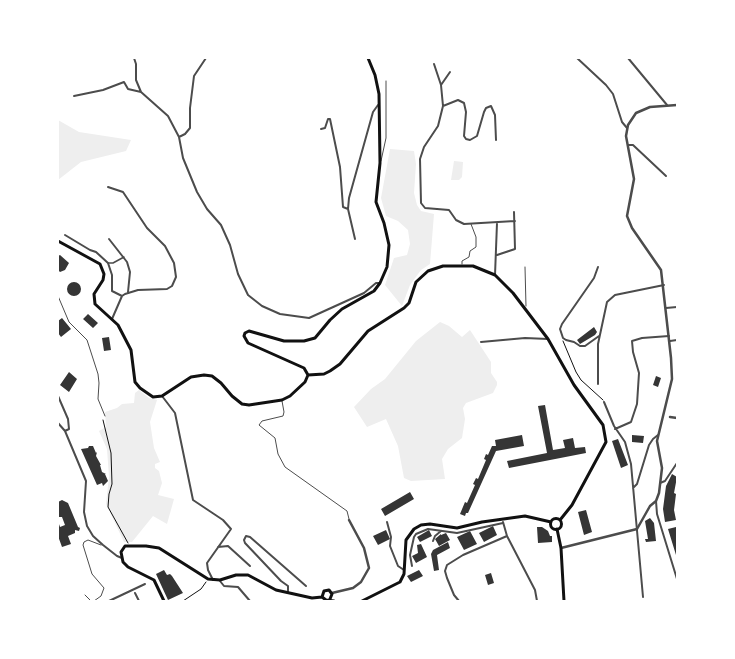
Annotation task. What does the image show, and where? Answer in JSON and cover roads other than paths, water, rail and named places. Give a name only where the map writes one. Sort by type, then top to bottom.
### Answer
[{"type":"main road","points":[[308,375],[304,368],[248,343],[245,340],[245,333],[254,332],[271,339],[284,341],[311,339],[319,335],[330,320],[342,309],[374,291],[380,283],[387,267],[389,245],[384,223],[376,202],[380,163],[378,85],[368,58]]},
{"type":"main road","points":[[58,241],[100,264],[104,274],[103,280],[94,294],[93,300],[95,304],[118,325],[129,343],[135,382],[140,388],[153,397],[162,396],[191,377],[204,374],[212,376],[221,383],[232,396],[242,404],[249,405],[282,400],[290,396],[305,382],[308,375]]},
{"type":"main road","points":[[308,375],[318,375],[330,372],[340,364],[368,331],[404,308],[409,303],[416,282],[428,272],[443,266],[477,266],[495,275],[513,293],[548,339],[575,387],[598,416],[603,425],[606,442],[572,505],[560,520],[561,526],[557,529]]},
{"type":"main road","points":[[362,601],[400,582],[404,570],[406,540],[418,527],[430,524],[457,528],[500,519],[525,516],[551,522]]},
{"type":"main road","points":[[551,522],[556,518],[560,520]]},
{"type":"main road","points":[[551,522],[552,527],[557,529]]},
{"type":"main road","points":[[557,529],[561,548],[564,601]]},
{"type":"main road","points":[[164,601],[154,580],[125,565],[122,558],[122,549],[129,546],[159,548],[213,580],[220,580],[236,575],[248,575],[276,590],[318,599],[322,597],[326,600],[334,601]]},
{"type":"main road","points":[[322,597],[322,593],[325,590],[332,593],[330,600]]},
{"type":"street","points":[[134,58],[136,64],[136,80],[141,92],[168,116],[179,137],[183,158],[197,192],[206,209],[221,226],[230,245],[238,274],[248,295],[254,301],[280,314],[308,318],[364,293],[376,283],[380,283]]},
{"type":"street","points":[[179,137],[185,134],[190,128],[190,108],[194,76],[206,58]]},
{"type":"street","points":[[577,58],[606,85],[613,94],[622,122],[627,128]]},
{"type":"street","points":[[628,58],[667,105]]},
{"type":"street","points":[[434,64],[441,85],[443,106],[438,126],[424,147],[420,159],[421,203],[428,209],[446,209],[459,222],[471,224],[515,221]]},
{"type":"street","points":[[441,85],[450,72]]},
{"type":"street","points":[[74,96],[103,90],[121,82],[126,84],[131,91],[141,92]]},
{"type":"street","points":[[443,106],[458,100],[464,103],[466,112],[464,136],[466,139],[470,140],[477,136],[484,112],[486,108],[491,106],[495,115],[496,140]]},
{"type":"street","points":[[355,239],[348,209],[349,198],[373,112],[378,105]]},
{"type":"street","points":[[677,105],[643,109],[630,120],[627,128],[628,145],[634,179],[627,216],[632,228],[658,264],[664,285],[670,341],[672,379],[658,435],[662,468],[656,501],[657,514],[677,579]]},
{"type":"street","points":[[321,129],[325,128],[328,119],[330,119],[340,167],[343,207],[348,209]]},
{"type":"street","points":[[628,145],[633,145],[666,176]]},
{"type":"street","points":[[108,187],[123,192],[147,228],[169,252],[176,277],[172,286],[160,290],[138,290],[128,292],[122,296],[112,319]]},
{"type":"street","points":[[497,255],[515,249],[514,212]]},
{"type":"street","points":[[495,275],[497,255],[497,223]]},
{"type":"street","points":[[65,235],[96,252],[108,263],[112,275],[112,291],[122,296]]},
{"type":"street","points":[[109,239],[124,257],[130,272],[128,292]]},
{"type":"street","points":[[108,263],[113,263],[124,257]]},
{"type":"street","points":[[598,267],[594,278],[560,329],[563,338],[580,346],[585,346],[599,336]]},
{"type":"street","points":[[598,384],[599,336],[604,306],[612,296],[664,285]]},
{"type":"street","points":[[666,308],[677,307]]},
{"type":"street","points":[[615,429],[631,422],[634,418],[637,404],[639,373],[633,352],[632,341],[642,338],[669,336]]},
{"type":"street","points":[[480,342],[525,338],[548,339]]},
{"type":"street","points":[[670,341],[677,340]]},
{"type":"street","points":[[58,396],[68,419],[69,429],[65,431]]},
{"type":"street","points":[[162,396],[175,413],[193,500],[223,520],[231,529],[206,566],[213,580]]},
{"type":"street","points":[[604,402],[615,429],[625,442],[629,451],[642,597]]},
{"type":"street","points":[[663,415],[677,418]]},
{"type":"street","points":[[58,423],[65,431],[86,481],[84,512],[87,526],[93,536],[117,556],[122,558]]},
{"type":"street","points":[[633,488],[637,484],[649,445],[658,435]]},
{"type":"street","points":[[660,483],[665,481],[677,463]]},
{"type":"street","points":[[561,548],[637,529],[650,506],[656,501]]},
{"type":"street","points":[[500,519],[503,523],[507,536],[535,590],[537,601]]},
{"type":"street","points":[[500,519],[500,524]]},
{"type":"street","points":[[332,593],[352,588],[361,582],[369,568],[364,548],[349,520]]},
{"type":"street","points":[[387,522],[391,537],[390,546],[398,566],[404,570]]},
{"type":"street","points":[[412,566],[410,555],[416,534],[428,529],[457,533],[503,523]]},
{"type":"street","points":[[433,541],[435,536],[441,531]]},
{"type":"street","points":[[288,593],[288,586],[281,581],[245,543],[244,540],[246,536],[250,537],[306,586]]},
{"type":"street","points":[[459,601],[454,595],[447,578],[445,571],[447,565],[507,536]]},
{"type":"street","points":[[218,547],[228,546],[250,566]]},
{"type":"street","points":[[220,580],[224,586],[239,588],[250,601]]},
{"type":"street","points":[[109,601],[146,584]]},
{"type":"street","points":[[136,593],[139,601]]},
{"type":"lane","points":[[380,163],[382,160],[386,138],[386,81]]},
{"type":"lane","points":[[462,266],[462,262],[469,257],[470,251],[476,247],[476,237],[471,224]]},
{"type":"lane","points":[[525,267],[525,309]]},
{"type":"lane","points":[[58,296],[69,322],[87,340],[98,374],[98,399],[105,416]]},
{"type":"lane","points":[[282,400],[284,412],[283,416],[262,421],[259,426],[275,438],[278,454],[285,467],[347,511],[349,520]]},
{"type":"lane","points":[[94,601],[101,596],[104,588],[92,574],[83,545],[88,540],[97,545],[103,545]]},
{"type":"lane","points":[[85,595],[91,601]]}]
